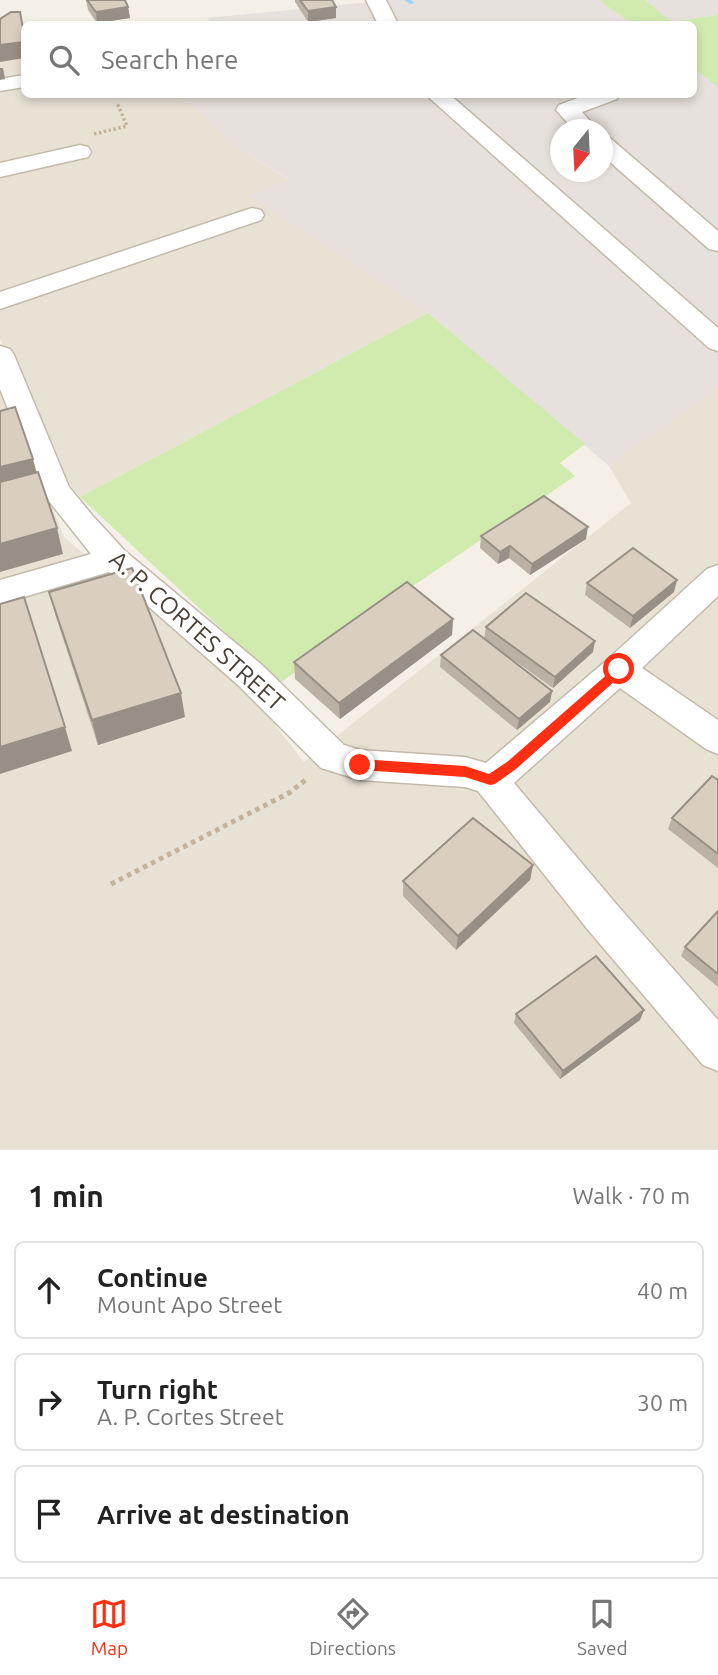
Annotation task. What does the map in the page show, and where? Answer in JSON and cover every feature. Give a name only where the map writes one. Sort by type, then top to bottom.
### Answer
[{"type":"street","points":[[376,0],[386,21]]},
{"type":"street","points":[[0,85],[21,82]]},
{"type":"street","points":[[440,98],[718,342]]},
{"type":"street","points":[[576,119],[567,110],[591,98]]},
{"type":"street","points":[[0,170],[80,152]]},
{"type":"street","points":[[613,152],[718,244]]},
{"type":"street","points":[[0,301],[251,215]]},
{"type":"street","name":"A. P. CORTES STREET","points":[[0,355],[56,491],[114,559],[250,675],[333,757]]},
{"type":"street","points":[[0,592],[114,559]]},
{"type":"street","points":[[490,780],[512,765],[718,577]]},
{"type":"street","points":[[619,669],[718,739]]},
{"type":"street","points":[[333,757],[360,765],[465,772],[490,780],[603,918],[718,1051]]},
{"type":"path","points":[[80,152],[74,139],[127,125],[117,103]]},
{"type":"path","points":[[111,884],[289,793],[333,757]]},
{"type":"shaded area","points":[[391,0],[599,0],[628,21],[210,21],[207,18]]},
{"type":"shaded area","points":[[645,0],[718,0],[718,15],[669,21]]},
{"type":"shaded area","points":[[21,48],[21,98],[186,98],[237,147],[291,181],[250,195],[428,313],[80,497],[55,468],[0,338],[0,51]]},
{"type":"shaded area","points":[[697,71],[718,87],[718,387],[609,466],[428,313],[249,195],[290,180],[237,147],[186,98],[697,98]]},
{"type":"shaded area","points":[[0,379],[64,537],[257,702],[304,762],[631,503],[609,466],[718,387],[718,1150],[0,1150]]},
{"type":"green space","points":[[599,0],[645,0],[670,21],[628,21]]},
{"type":"green space","points":[[718,15],[718,87],[697,71],[697,21],[678,21]]},
{"type":"green space","points":[[428,313],[585,444],[560,463],[575,476],[407,590],[280,683],[80,497]]},
{"type":"building","points":[[87,0],[125,0],[128,7],[96,12]]},
{"type":"building","points":[[300,0],[332,0],[336,7],[308,11]]},
{"type":"building","points":[[11,12],[20,12],[21,42],[0,45],[0,19]]},
{"type":"building","points":[[15,407],[33,459],[0,467],[0,411]]},
{"type":"building","points":[[38,472],[57,528],[0,544],[0,482]]},
{"type":"building","points":[[544,496],[588,527],[532,564],[510,546],[500,552],[481,536]]},
{"type":"building","points":[[633,548],[677,580],[633,616],[587,583]]},
{"type":"building","points":[[132,568],[181,693],[92,720],[49,592]]},
{"type":"building","points":[[407,582],[453,619],[339,703],[294,662]]},
{"type":"building","points":[[526,593],[595,641],[555,677],[486,627]]},
{"type":"building","points":[[24,597],[65,727],[0,747],[0,604]]},
{"type":"building","points":[[473,630],[552,691],[519,719],[441,655]]},
{"type":"building","points":[[712,776],[718,780],[718,854],[672,818]]},
{"type":"building","points":[[473,818],[533,865],[458,936],[403,881]]},
{"type":"building","points":[[718,911],[718,974],[685,947]]},
{"type":"building","points":[[596,956],[644,1010],[563,1071],[516,1014]]},
{"type":"waterway","points":[[407,0],[412,3]]},
{"type":"route","points":[[360,765],[465,772],[490,780],[512,765],[619,669]]}]
